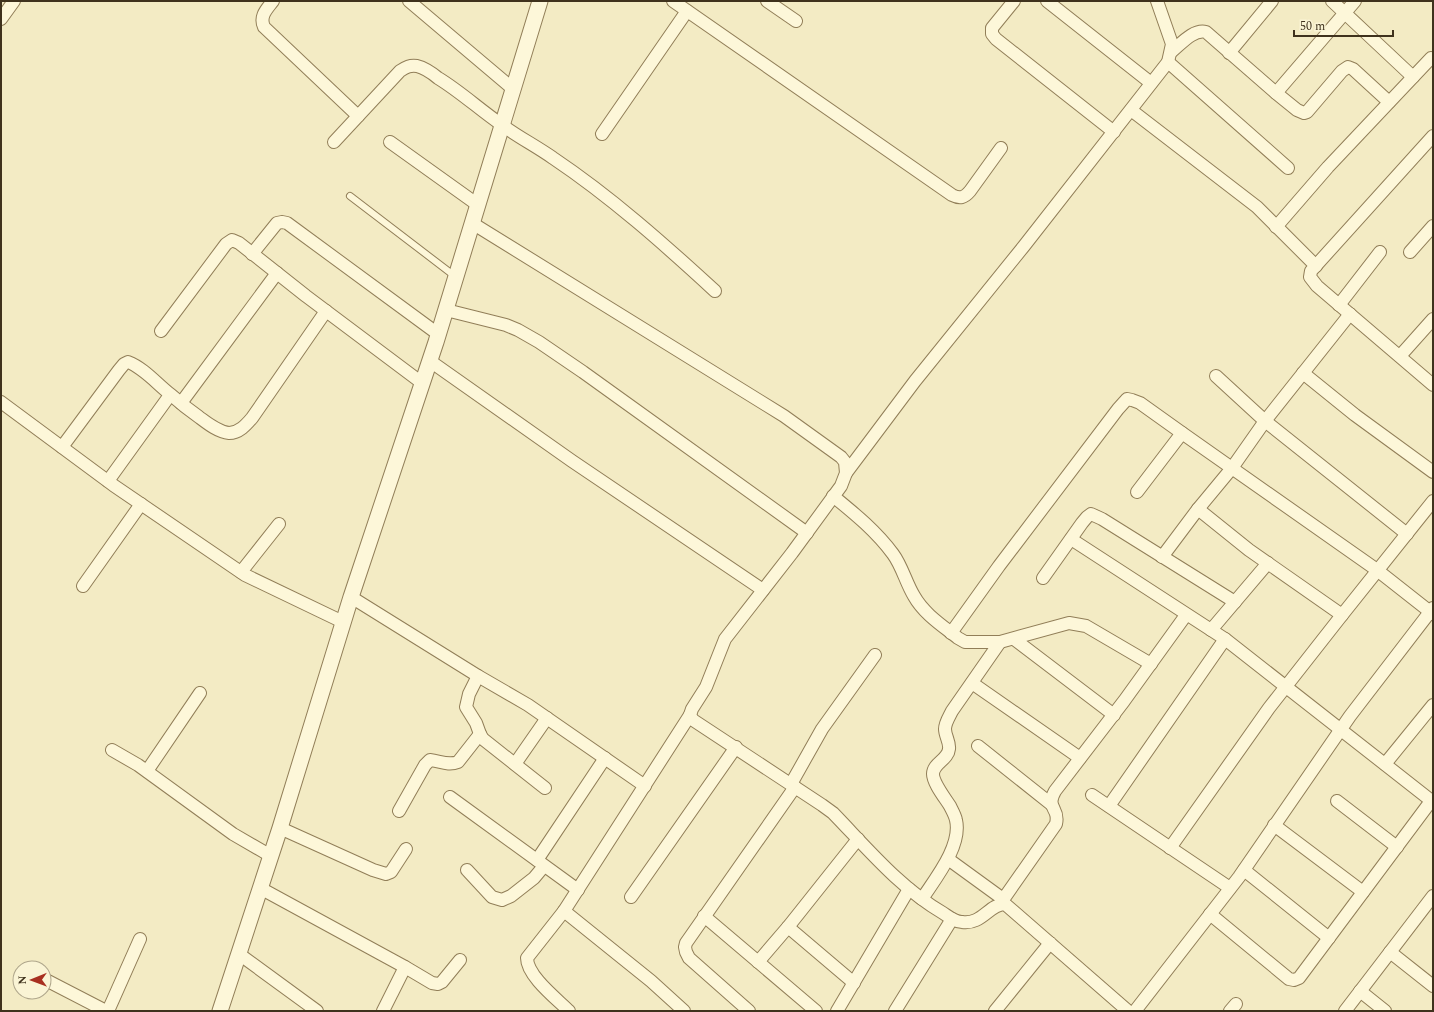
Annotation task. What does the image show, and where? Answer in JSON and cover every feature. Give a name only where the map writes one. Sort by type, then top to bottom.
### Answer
[{"type":"street","points":[[1,19],[14,1]]},
{"type":"street","points":[[273,1],[261,19],[264,27],[358,116]]},
{"type":"street","points":[[409,1],[513,89]]},
{"type":"street","points":[[220,1011],[280,828],[351,597],[430,361],[540,1]]},
{"type":"street","points":[[673,1],[912,168],[958,198],[964,197],[970,191],[1002,148]]},
{"type":"street","points":[[767,1],[796,21]]},
{"type":"street","points":[[1014,1],[992,28],[992,34],[996,39],[1114,132]]},
{"type":"street","points":[[1047,1],[1151,83]]},
{"type":"street","points":[[1157,1],[1171,37],[1172,44],[1170,57]]},
{"type":"street","points":[[1229,52],[1272,1]]},
{"type":"street","points":[[1332,1],[1413,77]]},
{"type":"street","points":[[1276,93],[1356,1]]},
{"type":"street","points":[[602,134],[687,11]]},
{"type":"street","points":[[569,1011],[536,977],[527,964],[527,958],[564,911],[690,716],[692,709],[706,687],[725,639],[807,533],[841,486],[846,472],[915,380],[1114,132],[1170,57],[1194,34],[1200,31],[1206,32],[1276,93],[1304,114],[1342,71],[1348,67],[1357,72],[1389,102]]},
{"type":"street","points":[[1170,57],[1288,168]]},
{"type":"street","points":[[1276,227],[1328,167],[1431,58]]},
{"type":"street","points":[[334,142],[400,71],[406,67],[412,66],[426,70],[502,125],[553,158],[596,190],[665,245],[716,291]]},
{"type":"street","points":[[1131,110],[1257,208],[1316,266]]},
{"type":"street","points":[[1433,136],[1311,271],[1310,277],[1313,282],[1339,305],[1433,385]]},
{"type":"street","points":[[390,142],[478,205]]},
{"type":"street","points":[[252,254],[277,223],[287,223],[438,334]]},
{"type":"street","points":[[472,224],[784,416],[841,457],[845,462],[846,472]]},
{"type":"street","points":[[1410,252],[1433,226]]},
{"type":"street","points":[[161,331],[226,244],[232,240],[422,383]]},
{"type":"street","points":[[1339,305],[1380,252]]},
{"type":"street","points":[[181,403],[277,273]]},
{"type":"street","points":[[446,310],[506,325],[539,342],[807,533]]},
{"type":"street","points":[[62,447],[124,364],[128,362],[138,367],[170,395],[207,423],[228,433],[244,427],[326,311]]},
{"type":"street","points":[[1162,557],[1198,509],[1232,468],[1265,421],[1350,314]]},
{"type":"street","points":[[1400,356],[1433,319]]},
{"type":"street","points":[[430,361],[572,461],[763,590]]},
{"type":"street","points":[[1303,373],[1355,415],[1433,472]]},
{"type":"street","points":[[1216,376],[1265,421],[1407,534]]},
{"type":"street","points":[[108,481],[170,395]]},
{"type":"street","points":[[951,633],[1054,493],[1127,399],[1140,403],[1182,432],[1378,570],[1432,611],[1341,729],[1244,870],[1135,1011]]},
{"type":"street","points":[[1,402],[108,481],[241,572],[343,622]]},
{"type":"street","points":[[1137,492],[1182,432]]},
{"type":"street","points":[[833,496],[880,537],[894,556],[913,596],[919,605],[951,633],[965,642],[1000,642],[1068,623],[1076,623],[1086,626],[1150,664]]},
{"type":"street","points":[[1170,848],[1286,687],[1433,501]]},
{"type":"street","points":[[83,586],[141,504]]},
{"type":"street","points":[[1198,509],[1249,550],[1342,615]]},
{"type":"street","points":[[1043,578],[1087,517],[1091,514],[1102,518],[1235,602]]},
{"type":"street","points":[[241,572],[279,524]]},
{"type":"street","points":[[1071,539],[1225,639],[1432,801],[1299,978],[1294,980],[1289,979],[1210,914]]},
{"type":"street","points":[[1211,630],[1268,563]]},
{"type":"street","points":[[351,597],[478,676],[528,704],[645,786]]},
{"type":"street","points":[[1051,804],[1051,799],[1055,791],[1114,715],[1186,615]]},
{"type":"street","points":[[1014,639],[1114,715]]},
{"type":"street","points":[[1109,806],[1225,639]]},
{"type":"street","points":[[922,900],[948,859],[954,846],[956,835],[956,818],[936,784],[933,773],[934,768],[948,755],[949,744],[945,730],[946,724],[952,712],[1000,642]]},
{"type":"street","points":[[749,1011],[689,958],[684,947],[793,785],[822,729],[875,655]]},
{"type":"street","points":[[478,676],[469,694],[466,707],[476,723],[480,734],[483,739],[545,788]]},
{"type":"street","points":[[972,683],[1080,758]]},
{"type":"street","points":[[147,771],[200,693]]},
{"type":"street","points":[[1385,764],[1433,705]]},
{"type":"street","points":[[690,716],[693,720],[793,785],[832,813],[892,874],[922,900],[952,919],[961,922],[971,922],[980,919],[1002,902],[1056,824],[1058,817],[1051,804],[978,746]]},
{"type":"street","points":[[516,764],[547,718]]},
{"type":"street","points":[[399,811],[425,765],[430,760],[447,764],[458,762],[480,734]]},
{"type":"street","points":[[631,897],[736,748]]},
{"type":"street","points":[[112,750],[147,771],[233,834],[271,856]]},
{"type":"street","points":[[467,870],[492,897],[502,900],[511,896],[534,878],[540,863],[605,758]]},
{"type":"street","points":[[1092,795],[1230,888]]},
{"type":"street","points":[[450,797],[578,890]]},
{"type":"street","points":[[1337,801],[1397,847]]},
{"type":"street","points":[[1274,825],[1363,892]]},
{"type":"street","points":[[280,828],[373,870],[386,874],[391,872],[406,849]]},
{"type":"street","points":[[758,962],[858,839]]},
{"type":"street","points":[[948,859],[1010,907],[1128,1011]]},
{"type":"street","points":[[1244,870],[1330,938]]},
{"type":"street","points":[[260,888],[405,966],[432,983],[438,984],[442,982],[460,960]]},
{"type":"street","points":[[837,1011],[910,889]]},
{"type":"street","points":[[1345,1011],[1433,896]]},
{"type":"street","points":[[564,911],[651,981],[684,1011]]},
{"type":"street","points":[[704,916],[816,1011]]},
{"type":"street","points":[[895,1011],[952,919]]},
{"type":"street","points":[[788,927],[854,983]]},
{"type":"street","points":[[52,983],[107,1011],[140,938]]},
{"type":"street","points":[[995,1011],[1050,943]]},
{"type":"street","points":[[1390,952],[1433,986]]},
{"type":"street","points":[[239,954],[317,1011]]},
{"type":"street","points":[[383,1011],[405,966]]},
{"type":"street","points":[[1360,991],[1385,1011]]},
{"type":"lane","points":[[350,196],[456,277]]}]
